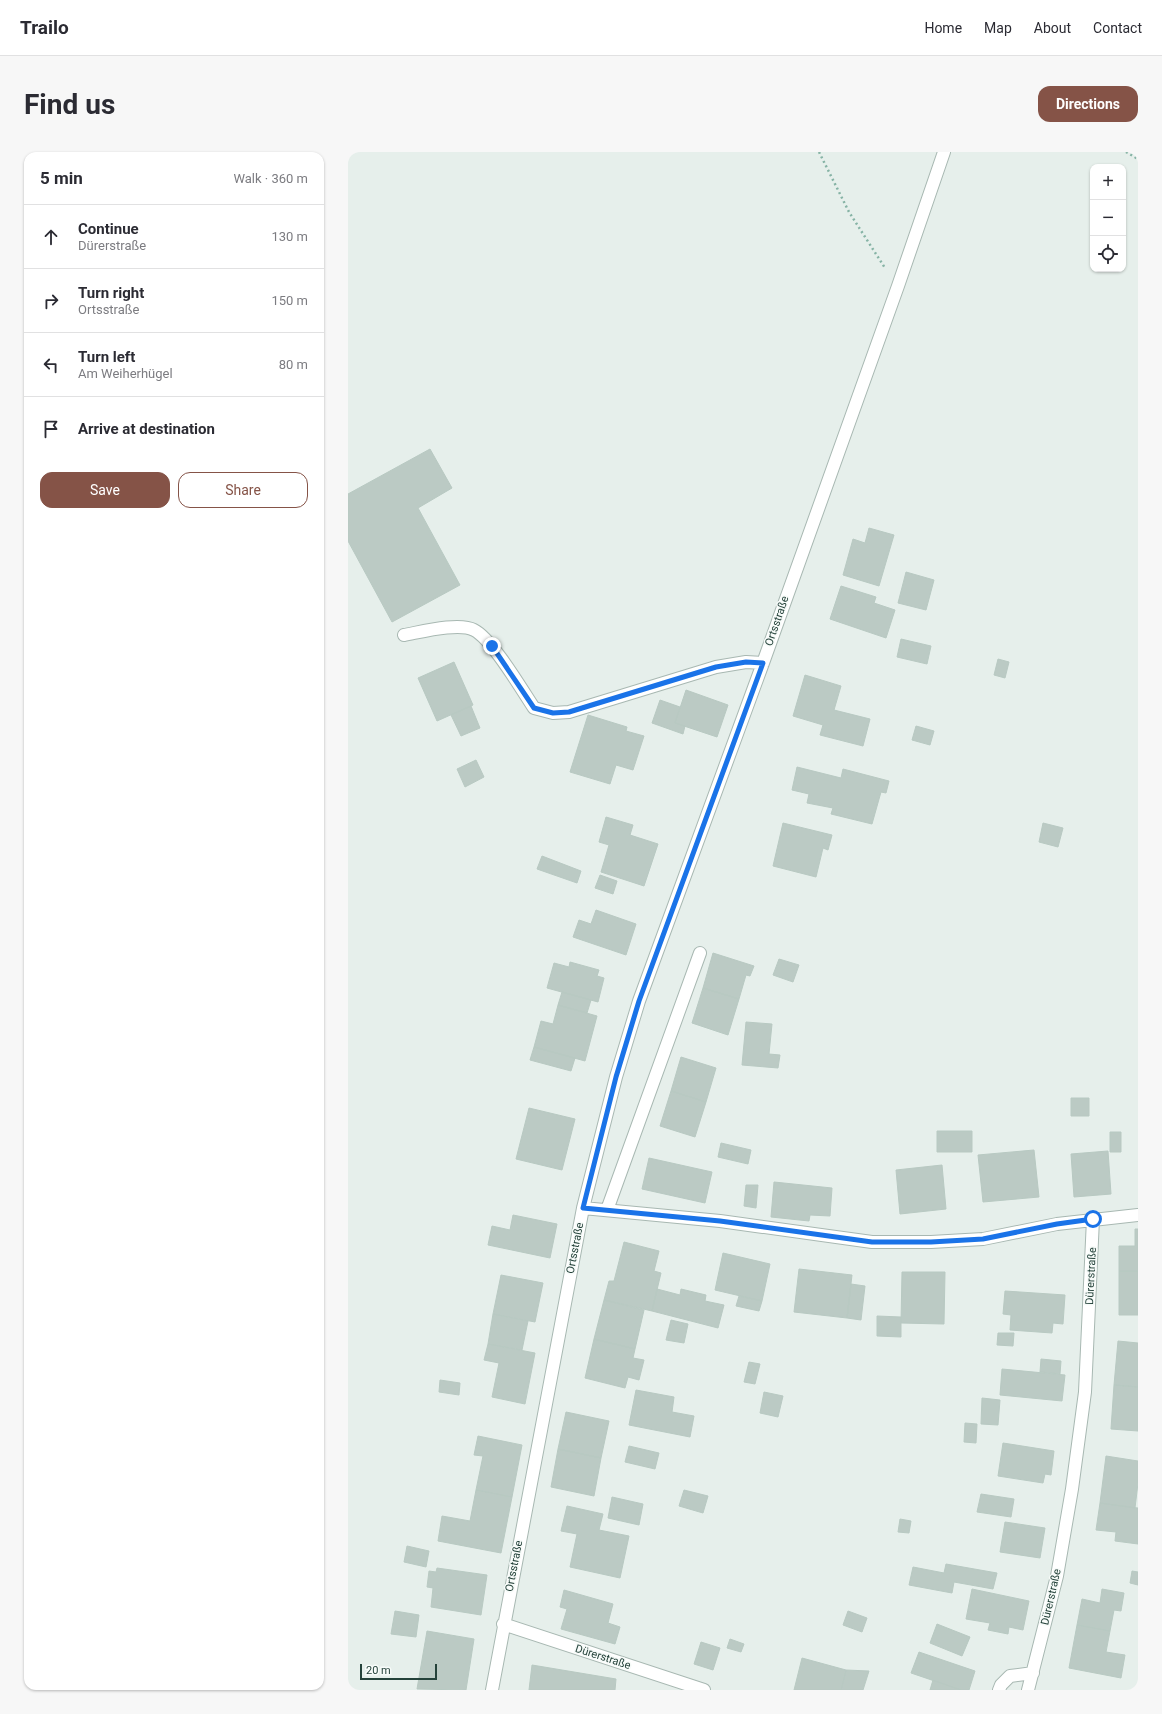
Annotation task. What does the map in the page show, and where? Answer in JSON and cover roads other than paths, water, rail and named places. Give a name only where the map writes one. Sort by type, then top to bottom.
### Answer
[{"type":"street","name":"Ortsstraße","points":[[492,1690],[503,1624],[583,1208],[616,1077],[639,1001],[763,663],[819,502],[898,286],[944,152]]},
{"type":"street","points":[[404,635],[454,627],[474,630],[492,646],[534,708],[553,713],[569,712],[716,667],[746,662],[763,663]]},
{"type":"street","points":[[607,1210],[700,953]]},
{"type":"street","points":[[583,1208],[720,1221],[872,1242],[931,1242],[983,1239],[1057,1224],[1093,1219],[1138,1216]]},
{"type":"street","name":"Dürerstraße","points":[[1028,1690],[1057,1576],[1072,1489],[1085,1392],[1093,1219]]},
{"type":"street","name":"Dürerstraße","points":[[503,1624],[704,1690]]},
{"type":"street","points":[[999,1690],[1001,1685],[1010,1676],[1033,1674]]}]
